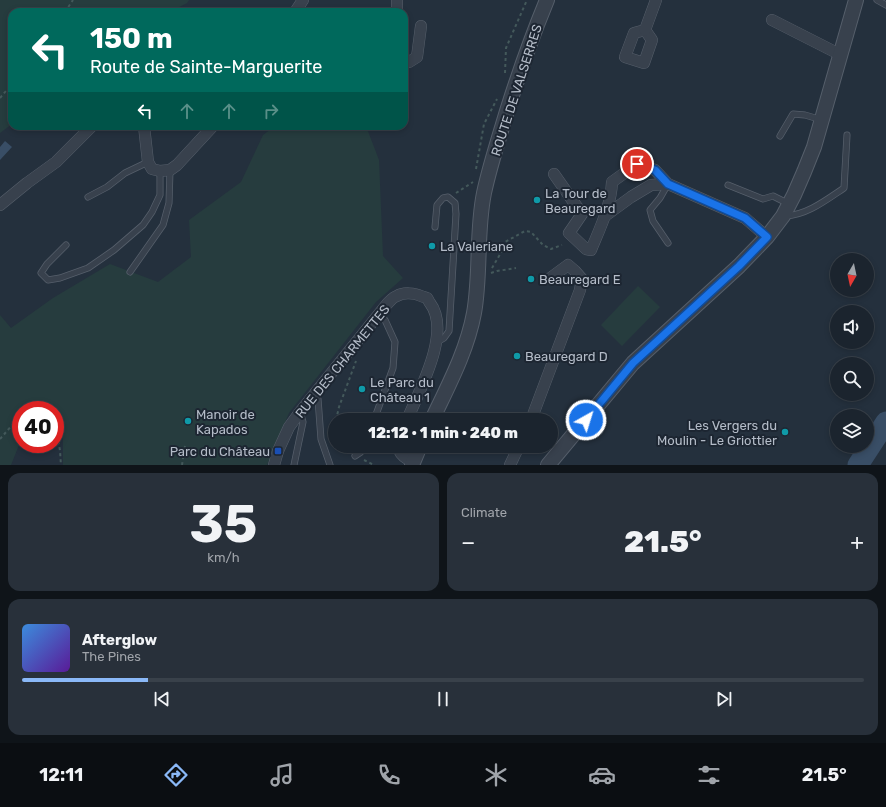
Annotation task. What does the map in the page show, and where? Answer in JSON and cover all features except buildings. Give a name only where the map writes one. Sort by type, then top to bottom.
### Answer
[{"type":"street","name":"ROUTE DE VALSERRES","points":[[435,413],[461,359],[474,314],[477,293],[480,225],[484,195],[480,181],[500,134],[521,67],[547,0]]},
{"type":"street","points":[[645,30],[656,0]]},
{"type":"street","points":[[548,465],[633,363],[739,266],[767,237],[786,211],[814,147],[856,0]]},
{"type":"street","points":[[772,20],[841,55]]},
{"type":"street","points":[[408,62],[418,57],[421,26]]},
{"type":"street","points":[[0,205],[56,162],[88,130]]},
{"type":"street","points":[[144,130],[148,162],[152,169],[165,171],[177,164],[209,130]]},
{"type":"street","points":[[554,174],[582,214],[569,233],[586,249],[591,250],[605,216],[612,188],[612,182],[637,164],[655,170],[668,184],[745,218],[767,237]]},
{"type":"street","points":[[605,216],[631,196],[651,185],[668,184]]},
{"type":"street","points":[[534,413],[580,290],[582,278],[568,265],[549,279]]},
{"type":"street","name":"RUE DES CHARMETTES","points":[[274,465],[278,451],[289,427],[313,395],[387,304],[397,295],[407,294],[427,298],[434,308],[438,329],[434,353],[410,413]]},
{"type":"street","points":[[401,453],[413,464],[417,453]]},
{"type":"street","points":[[510,465],[516,453]]},
{"type":"lane","points":[[877,0],[886,5]]},
{"type":"lane","points":[[780,136],[793,114],[804,115],[822,120]]},
{"type":"lane","points":[[728,185],[763,199],[773,196],[783,201],[786,211],[791,216],[805,212],[844,188],[847,135]]},
{"type":"lane","points":[[88,197],[107,187],[125,173],[148,162]]},
{"type":"lane","points":[[66,245],[47,264],[41,273],[48,280],[60,278],[88,268],[114,250],[143,226],[160,195],[165,171]]},
{"type":"lane","points":[[130,272],[163,225],[169,203],[165,171]]},
{"type":"lane","points":[[668,184],[660,198],[650,210],[653,221],[668,243]]},
{"type":"lane","points":[[435,227],[437,205],[443,198],[448,197],[455,203],[456,214],[449,332],[444,338],[436,342]]},
{"type":"lane","points":[[377,413],[393,368],[395,342],[385,320],[378,316]]},
{"type":"lane","points":[[313,395],[318,399],[321,439],[330,465]]},
{"type":"lane","points":[[294,465],[303,422],[300,412]]},
{"type":"lane","points":[[355,456],[360,453]]},
{"type":"path","points":[[0,98],[8,89]]},
{"type":"path","points":[[448,197],[480,181]]},
{"type":"path","points":[[516,268],[497,271],[488,275],[502,251],[505,242],[525,231],[531,232],[543,245],[551,249],[562,245]]},
{"type":"path","points":[[338,413],[356,359]]},
{"type":"path","points":[[0,439],[12,425]]},
{"type":"path","points":[[182,465],[185,446]]},
{"type":"path","points":[[60,453],[61,465]]},
{"type":"path","points":[[363,460],[374,465]]},
{"type":"green space","points":[[0,0],[189,0],[187,3],[178,8],[8,8],[8,127],[0,133]]},
{"type":"green space","points":[[270,130],[368,130],[379,160],[383,256],[403,278],[376,302],[289,413],[267,465],[63,465],[64,401],[12,401],[12,453],[16,453],[11,465],[0,465],[0,315],[11,328],[53,298],[110,264],[158,282],[191,257],[189,220],[241,182],[263,135]]},
{"type":"green space","points":[[638,286],[660,307],[622,346],[601,325]]},
{"type":"water","points":[[5,141],[12,147],[0,160],[0,147]]},
{"type":"waterway","points":[[858,465],[886,422]]},
{"type":"place","name":"La Tour de Beauregard","points":[[537,200]]},
{"type":"place","name":"La Valeriane","points":[[432,246]]},
{"type":"place","name":"Beauregard E","points":[[531,279]]},
{"type":"place","name":"Beauregard D","points":[[517,356]]},
{"type":"place","name":"Le Parc du Château 1","points":[[362,389]]},
{"type":"place","name":"Manoir de Kapados","points":[[188,421]]},
{"type":"place","name":"Les Vergers du Moulin - Le Griottier","points":[[785,432]]},
{"type":"place","name":"Parc du Château","points":[[278,451]]},
{"type":"route","points":[[586,420],[633,363],[739,266],[767,237],[745,218],[668,184],[655,170],[637,164]]}]
